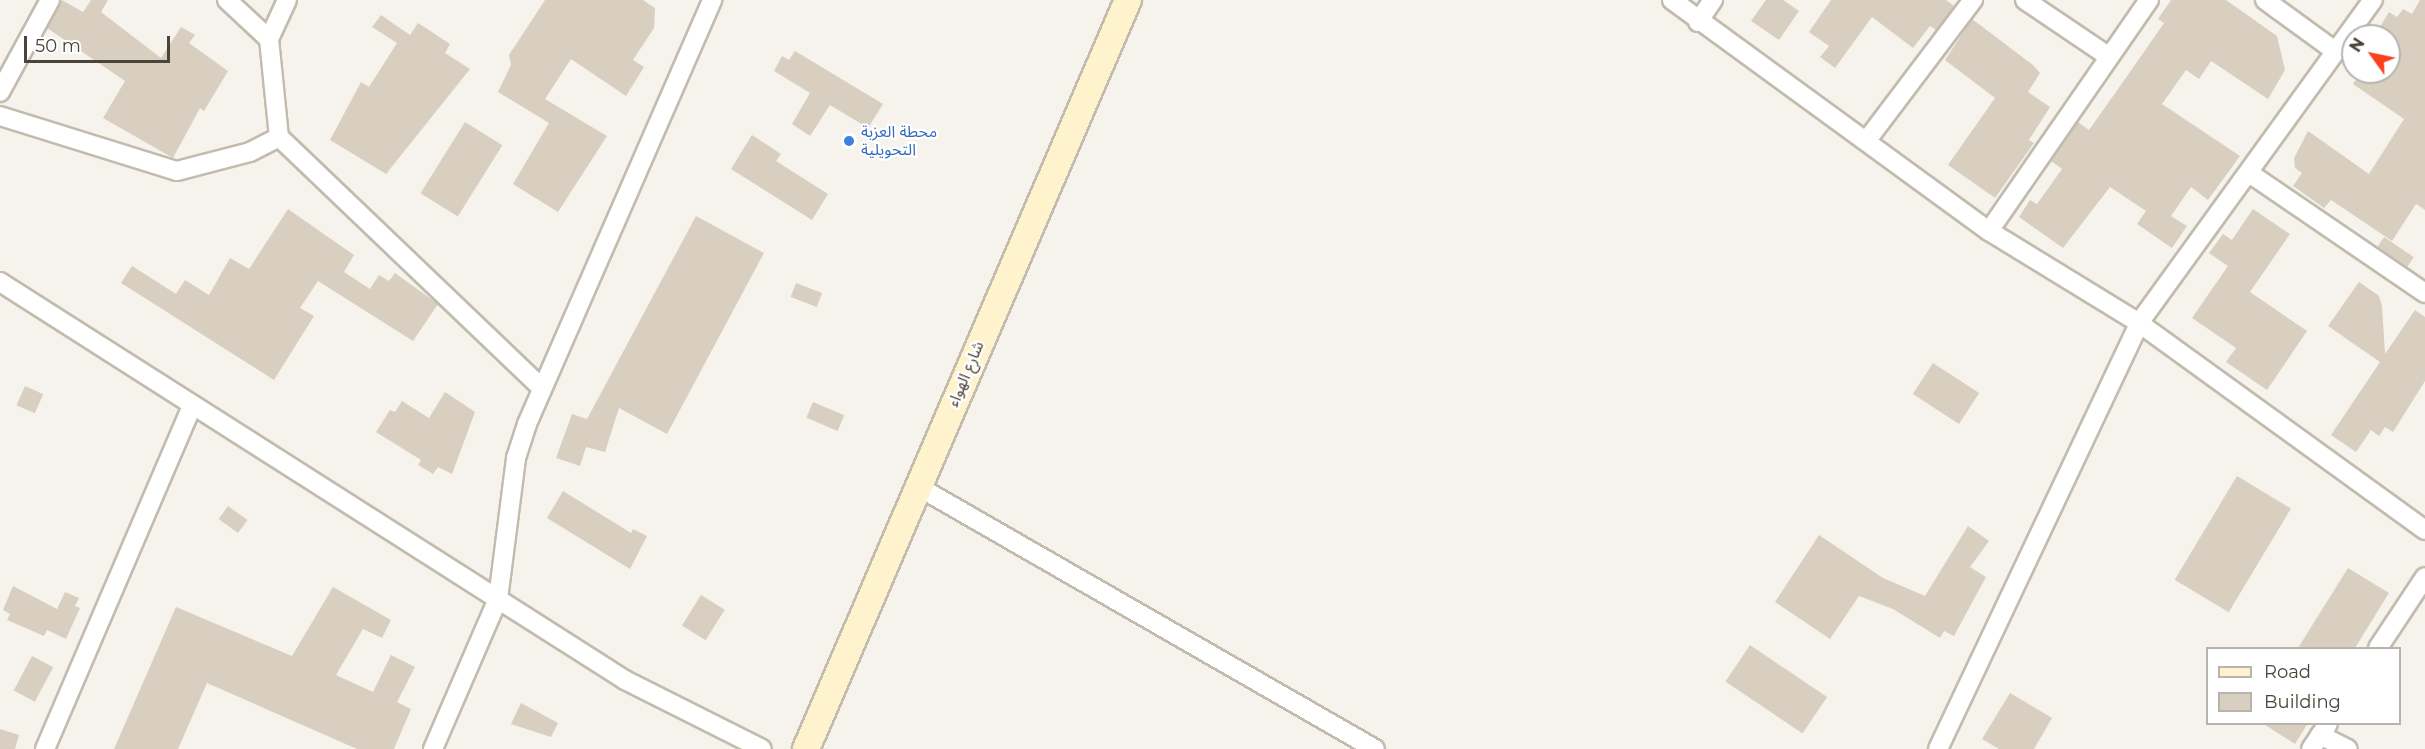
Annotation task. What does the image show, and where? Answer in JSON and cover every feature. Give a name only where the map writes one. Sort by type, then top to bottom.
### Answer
[{"type":"street","points":[[0,93],[50,0]]},
{"type":"street","points":[[227,0],[269,39]]},
{"type":"street","points":[[287,0],[269,39],[279,137],[541,387]]},
{"type":"street","points":[[433,749],[498,599],[516,458],[541,387],[712,0]]},
{"type":"street","name":"شارع الهواء","points":[[806,749],[917,486],[1128,0]]},
{"type":"street","points":[[1672,0],[1698,22],[1867,140],[1989,231],[2139,323],[2425,530]]},
{"type":"street","points":[[1698,22],[1713,0]]},
{"type":"street","points":[[1867,140],[1973,0]]},
{"type":"street","points":[[2025,0],[2108,56]]},
{"type":"street","points":[[1989,231],[2108,56],[2149,0]]},
{"type":"street","points":[[2265,0],[2335,51]]},
{"type":"street","points":[[1938,749],[2139,323],[2373,0]]},
{"type":"street","points":[[0,116],[177,171],[250,152],[279,137]]},
{"type":"street","points":[[2249,172],[2423,287]]},
{"type":"street","points":[[0,282],[625,680],[762,749]]},
{"type":"street","points":[[45,749],[192,406]]},
{"type":"street","points":[[917,486],[1375,749]]},
{"type":"street","points":[[2379,647],[2425,577]]},
{"type":"street","points":[[2320,736],[2348,749]]},
{"type":"building","points":[[62,0],[83,12],[91,0],[108,0],[101,12],[161,58],[181,27],[195,35],[189,43],[228,71],[204,111],[200,108],[173,158],[103,118],[125,81],[47,28]]},
{"type":"building","points":[[545,0],[643,0],[655,8],[654,28],[633,60],[644,67],[626,96],[571,59],[545,99],[607,136],[558,212],[513,184],[549,123],[498,92],[511,65],[509,55]]},
{"type":"building","points":[[1766,0],[1783,0],[1799,11],[1779,40],[1751,21]]},
{"type":"building","points":[[1831,0],[1946,0],[1954,6],[1936,30],[1930,26],[1913,48],[1872,17],[1835,68],[1820,57],[1829,46],[1809,32]]},
{"type":"building","points":[[2171,0],[2226,0],[2277,36],[2285,70],[2268,99],[2211,61],[2199,79],[2186,70],[2162,104],[2240,156],[2208,200],[2191,187],[2171,216],[2187,226],[2172,248],[2137,224],[2146,211],[2110,187],[2063,248],[2019,217],[2030,200],[2037,204],[2062,169],[2051,161],[2078,122],[2089,130],[2130,72],[2164,23],[2158,19]]},
{"type":"building","points":[[2420,0],[2425,0],[2425,210],[2416,204],[2392,241],[2331,200],[2324,208],[2293,186],[2302,173],[2295,168],[2294,158],[2308,131],[2369,174],[2404,119],[2353,84],[2401,84],[2401,24],[2382,24],[2389,12],[2397,17],[2403,9],[2412,14]]},
{"type":"building","points":[[381,15],[410,35],[418,23],[450,44],[445,53],[470,69],[386,174],[330,140],[361,82],[369,87],[397,43],[372,27]]},
{"type":"building","points":[[1972,19],[2033,65],[2040,73],[2028,92],[2050,107],[2029,140],[2034,143],[1995,198],[1948,165],[1995,98],[1945,60]]},
{"type":"building","points":[[795,51],[883,104],[868,128],[830,105],[810,136],[792,124],[810,93],[774,71],[782,56],[789,60]]},
{"type":"building","points":[[465,122],[502,145],[458,217],[420,193]]},
{"type":"building","points":[[752,135],[781,154],[776,161],[828,194],[812,220],[731,169]]},
{"type":"building","points":[[288,209],[354,255],[344,272],[370,289],[379,275],[389,281],[395,273],[438,304],[413,341],[318,281],[300,308],[314,316],[274,380],[121,283],[132,266],[176,294],[185,280],[209,295],[230,258],[249,269]]},
{"type":"building","points":[[2253,209],[2290,234],[2250,292],[2307,331],[2267,390],[2226,362],[2236,348],[2192,318],[2228,266],[2209,253],[2223,234],[2232,240]]},
{"type":"building","points":[[696,216],[764,253],[667,434],[619,408],[605,452],[586,447],[580,466],[556,458],[572,414],[587,419]]},
{"type":"building","points":[[2384,237],[2414,257],[2407,267],[2377,247]]},
{"type":"building","points":[[2359,282],[2379,296],[2382,306],[2385,354],[2415,310],[2425,317],[2425,381],[2393,432],[2385,427],[2379,436],[2371,430],[2356,452],[2331,435],[2380,362],[2328,326]]},
{"type":"building","points":[[796,283],[822,293],[817,307],[791,297]]},
{"type":"building","points":[[1933,363],[1979,393],[1959,424],[1913,394]]},
{"type":"building","points":[[25,386],[43,394],[35,413],[16,405]]},
{"type":"building","points":[[445,392],[475,412],[452,474],[438,467],[433,474],[418,465],[421,460],[376,432],[390,410],[395,412],[402,401],[429,418]]},
{"type":"building","points":[[813,402],[844,415],[838,431],[806,418]]},
{"type":"building","points":[[2237,476],[2291,508],[2229,612],[2175,580]]},
{"type":"building","points":[[563,491],[631,533],[633,529],[647,536],[630,569],[547,518]]},
{"type":"building","points":[[228,506],[247,520],[238,533],[219,519]]},
{"type":"building","points":[[1968,526],[1989,541],[1970,567],[1986,577],[1954,636],[1944,631],[1940,638],[1893,609],[1859,596],[1830,639],[1775,602],[1819,535],[1883,578],[1925,596]]},
{"type":"building","points":[[2348,568],[2389,593],[2356,647],[2299,647]]},
{"type":"building","points":[[13,586],[57,609],[65,592],[79,598],[75,606],[80,608],[66,639],[47,630],[44,636],[7,620],[10,614],[3,610]]},
{"type":"building","points":[[333,587],[391,620],[382,638],[363,629],[336,675],[373,692],[391,655],[415,667],[397,702],[411,709],[394,749],[357,749],[207,683],[178,749],[114,749],[176,607],[292,656]]},
{"type":"building","points":[[701,595],[725,610],[706,640],[682,626]]},
{"type":"building","points":[[1750,645],[1827,697],[1802,733],[1725,681]]},
{"type":"building","points":[[32,656],[53,667],[35,702],[14,690]]},
{"type":"building","points":[[2010,693],[2052,718],[2034,749],[1999,749],[1982,739]]},
{"type":"building","points":[[521,703],[558,723],[551,737],[511,724]]},
{"type":"building","points":[[2265,725],[2307,725],[2295,744]]},
{"type":"building","points":[[0,729],[19,735],[15,749],[0,749]]},
{"type":"place","name":"محطة العزبة التحويلية","points":[[849,141]]}]
